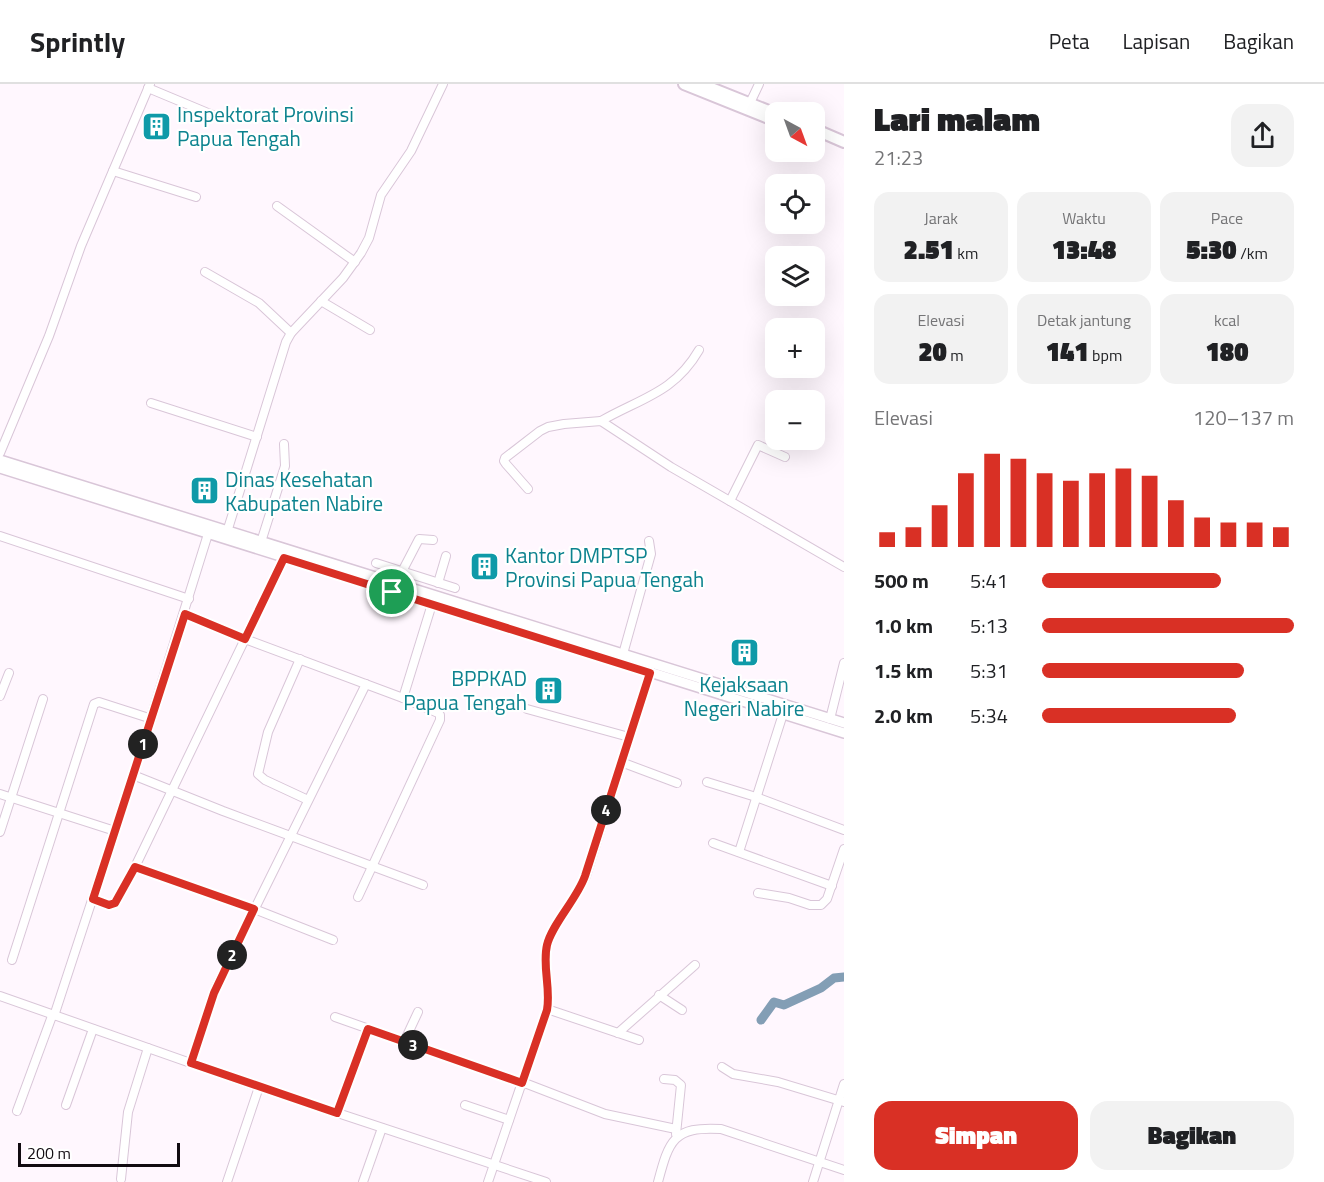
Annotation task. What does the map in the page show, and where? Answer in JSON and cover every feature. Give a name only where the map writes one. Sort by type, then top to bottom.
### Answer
[{"type":"highway","points":[[684,84],[765,113]]},
{"type":"highway","points":[[701,84],[750,103],[765,111]]},
{"type":"highway","points":[[825,134],[844,142]]},
{"type":"highway","points":[[825,141],[844,149]]},
{"type":"main road","points":[[0,460],[592,650],[650,673],[844,723]]},
{"type":"main road","points":[[0,468],[284,558],[394,588],[432,604],[592,650],[623,654],[738,695],[783,714],[844,733]]},
{"type":"street","points":[[227,532],[286,342],[291,333],[355,262],[369,238],[381,195],[411,152],[443,84]]},
{"type":"street","points":[[750,103],[759,84]]},
{"type":"street","points":[[0,453],[49,336],[81,246],[148,85],[220,118]]},
{"type":"street","points":[[113,171],[196,197]]},
{"type":"street","points":[[277,206],[355,262]]},
{"type":"street","points":[[206,272],[262,304],[291,333]]},
{"type":"street","points":[[321,301],[370,330]]},
{"type":"street","points":[[528,489],[506,464],[504,461],[506,458],[548,427],[573,422],[600,421],[668,386],[686,370],[699,350]]},
{"type":"street","points":[[151,403],[257,437]]},
{"type":"street","points":[[600,421],[671,467],[844,567]]},
{"type":"street","points":[[261,542],[285,466],[284,444]]},
{"type":"street","points":[[730,501],[756,447],[761,446],[786,457]]},
{"type":"street","points":[[17,1111],[53,1016],[93,899],[152,719],[208,534]]},
{"type":"street","points":[[0,536],[189,599]]},
{"type":"street","points":[[394,588],[419,539],[433,540]]},
{"type":"street","points":[[623,654],[651,554],[649,541]]},
{"type":"street","points":[[438,583],[446,556]]},
{"type":"street","points":[[93,899],[109,905],[115,903],[172,792],[284,558]]},
{"type":"street","points":[[376,564],[456,588]]},
{"type":"street","points":[[403,698],[432,604]]},
{"type":"street","points":[[185,614],[403,698],[440,715],[440,720],[358,897]]},
{"type":"street","points":[[300,659],[268,732],[258,774],[265,780],[308,800]]},
{"type":"street","points":[[830,718],[844,663]]},
{"type":"street","points":[[0,696],[9,673]]},
{"type":"street","points":[[488,1182],[547,1010],[549,988],[546,955],[548,942],[583,882],[650,673]]},
{"type":"street","points":[[191,1063],[214,993],[366,684]]},
{"type":"street","points":[[0,832],[43,699]]},
{"type":"street","points":[[12,960],[95,702],[152,719]]},
{"type":"street","points":[[527,709],[629,737]]},
{"type":"street","points":[[740,852],[783,714]]},
{"type":"street","points":[[621,762],[677,783]]},
{"type":"street","points":[[133,775],[172,792],[423,885]]},
{"type":"street","points":[[707,782],[756,797],[844,830]]},
{"type":"street","points":[[0,794],[115,831]]},
{"type":"street","points":[[713,843],[832,886]]},
{"type":"street","points":[[758,893],[789,898],[816,906],[824,903],[844,849]]},
{"type":"street","points":[[135,867],[333,940]]},
{"type":"street","points":[[618,1033],[695,965]]},
{"type":"street","points":[[659,995],[682,1010]]},
{"type":"street","points":[[0,996],[259,1087],[546,1182]]},
{"type":"street","points":[[547,1010],[639,1040]]},
{"type":"street","points":[[404,1042],[418,1012]]},
{"type":"street","points":[[335,1017],[605,1113],[676,1129]]},
{"type":"street","points":[[66,1105],[93,1029]]},
{"type":"street","points":[[337,1113],[368,1029]]},
{"type":"street","points":[[121,1179],[128,1112],[148,1048]]},
{"type":"street","points":[[722,1067],[733,1074],[778,1082],[841,1101]]},
{"type":"street","points":[[664,1079],[675,1080],[681,1085],[676,1138]]},
{"type":"street","points":[[813,1182],[841,1101],[844,1084]]},
{"type":"street","points":[[227,1182],[259,1087]]},
{"type":"street","points":[[465,1105],[509,1120]]},
{"type":"street","points":[[363,1182],[382,1128]]},
{"type":"street","points":[[658,1182],[667,1151],[676,1138],[690,1130],[704,1128],[721,1129],[844,1170]]},
{"type":"waterway","points":[[761,1020],[774,1002],[784,1005],[821,988],[834,978],[844,977]]},
{"type":"place","name":"Inspektorat Provinsi Papua Tengah","points":[[156,126]]},
{"type":"place","name":"Dinas Kesehatan Kabupaten Nabire","points":[[204,491]]},
{"type":"place","name":"Kantor DMPTSP Provinsi Papua Tengah","points":[[484,567]]},
{"type":"place","name":"Kejaksaan Negeri Nabire","points":[[744,653]]},
{"type":"place","name":"BPPKAD Papua Tengah","points":[[548,690]]},
{"type":"route","points":[[284,558],[392,592],[650,673],[585,876],[578,893],[551,935],[546,947],[549,998],[547,1010],[522,1083],[368,1029],[337,1113],[191,1063],[214,993],[254,909],[135,867],[115,903],[109,905],[93,899],[185,614],[245,639],[284,558]]}]
